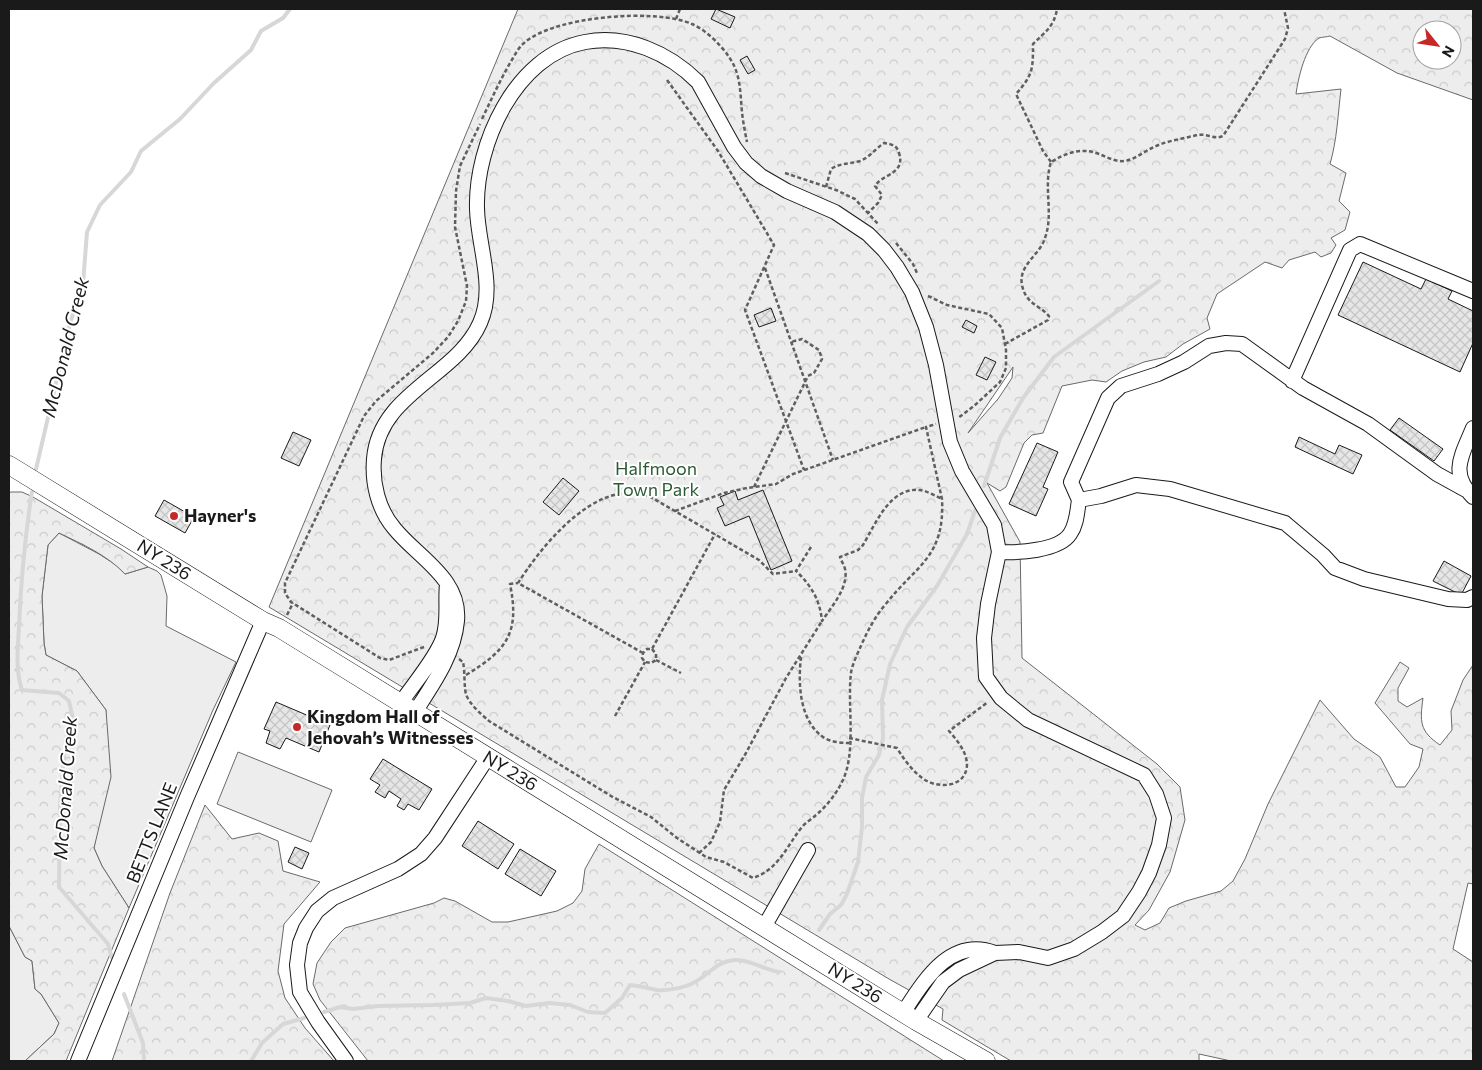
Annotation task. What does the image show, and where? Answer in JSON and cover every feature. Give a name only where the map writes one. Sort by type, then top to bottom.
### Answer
[{"type":"main road","name":"NY 236","points":[[9,466],[263,621],[279,628],[910,1017],[986,1061]]},
{"type":"street","points":[[408,708],[444,664],[454,640],[457,619],[451,590],[447,584],[431,564],[394,529],[384,514],[377,496],[374,478],[374,457],[380,434],[390,415],[404,400],[468,345],[480,324],[486,306],[487,288],[477,206],[480,173],[488,143],[507,100],[534,67],[570,46],[601,40],[618,40],[652,50],[670,60],[698,82],[734,147],[746,163],[761,176],[787,191],[813,201],[854,224],[868,234],[897,267],[912,292],[926,328],[936,365],[950,442],[962,471],[994,525],[1000,552],[988,604],[984,638],[986,677],[998,694],[1028,720],[1144,775],[1156,794],[1164,818],[1159,845],[1149,873],[1123,916],[1102,932],[1074,949],[1048,958],[1020,952],[995,953],[959,970],[943,982],[910,1017]]},
{"type":"street","points":[[1292,381],[1350,250],[1360,244],[1473,291]]},
{"type":"street","points":[[1000,552],[1017,553],[1053,546],[1069,536],[1076,521],[1079,500],[1071,482],[1108,398],[1121,386],[1158,374],[1184,362],[1208,346],[1226,343],[1242,344],[1292,381],[1368,424],[1437,474],[1470,494]]},
{"type":"street","points":[[1470,494],[1459,474],[1459,460],[1473,428]]},
{"type":"street","points":[[1079,500],[1102,496],[1136,484],[1170,489],[1285,523],[1323,555],[1335,568],[1364,579],[1448,598],[1467,600],[1473,597]]},
{"type":"street","name":"BETTS LANE","points":[[78,1061],[187,797],[263,621]]},
{"type":"street","points":[[346,1061],[318,1022],[300,992],[297,965],[300,943],[306,928],[317,912],[333,898],[398,869],[421,854],[436,838],[488,757]]},
{"type":"street","points":[[764,926],[808,850]]},
{"type":"path","points":[[676,20],[680,9]]},
{"type":"path","points":[[1052,162],[1043,151],[1016,94],[1030,79],[1034,44],[1049,29],[1058,9]]},
{"type":"path","points":[[1004,344],[1048,320],[1048,316],[1043,310],[1026,298],[1022,286],[1022,276],[1032,257],[1044,243],[1046,236],[1049,224],[1048,176],[1052,162],[1066,153],[1088,151],[1111,160],[1124,161],[1162,144],[1200,135],[1219,138],[1224,134],[1285,39],[1288,28],[1284,9]]},
{"type":"path","points":[[426,647],[389,660],[380,658],[293,603],[285,593],[285,583],[364,416],[376,400],[433,353],[448,337],[458,321],[466,301],[467,286],[455,227],[456,192],[460,166],[503,73],[522,44],[538,32],[580,20],[641,15],[693,24],[713,39],[730,58],[740,83],[742,113],[747,142],[752,149]]},
{"type":"path","points":[[667,80],[718,151],[774,245],[745,310],[804,470]]},
{"type":"path","points":[[826,187],[831,168],[870,156],[884,144],[891,144],[896,147],[900,154],[900,164],[892,174],[878,181],[875,186],[882,194],[882,198],[868,213]]},
{"type":"path","points":[[784,173],[836,190],[855,199],[884,230]]},
{"type":"path","points":[[891,238],[913,264],[920,279]]},
{"type":"path","points":[[764,267],[833,460]]},
{"type":"path","points":[[675,511],[724,493],[776,484],[792,474],[958,417],[974,406],[1000,382],[1006,368],[1002,328],[989,314],[947,305],[926,295]]},
{"type":"path","points":[[754,487],[808,376],[814,373],[822,359],[819,350],[802,339],[791,342]]},
{"type":"path","points":[[454,656],[463,662],[466,675],[466,694],[477,710],[489,721],[611,796],[651,817],[677,838],[706,857],[724,862],[753,878],[766,874],[777,862],[803,825],[818,813],[835,794],[842,781],[849,764],[851,671],[870,625],[886,604],[926,561],[935,546],[940,532],[943,511],[926,427]]},
{"type":"path","points":[[699,853],[711,842],[720,822],[724,790],[786,678],[802,656],[839,595],[844,584],[845,568],[840,557],[858,550],[863,545],[886,505],[908,491],[921,490],[942,499]]},
{"type":"path","points":[[518,583],[552,539],[591,504],[618,494],[635,493],[649,496],[715,534],[759,560],[773,574],[796,571],[806,580],[814,592],[820,604],[822,621]]},
{"type":"path","points":[[652,650],[715,534]]},
{"type":"path","points":[[796,571],[811,547]]},
{"type":"path","points":[[466,675],[488,661],[501,649],[512,629],[515,606],[510,584],[518,583],[642,653]]},
{"type":"path","points":[[284,620],[293,603]]},
{"type":"path","points":[[642,653],[647,649],[652,650],[656,654],[656,660]]},
{"type":"path","points":[[642,653],[642,658],[645,662],[651,663],[656,660]]},
{"type":"path","points":[[802,656],[801,692],[803,705],[815,730],[824,738],[849,743]]},
{"type":"path","points":[[656,660],[681,673]]},
{"type":"path","points":[[615,716],[645,662]]},
{"type":"path","points":[[850,738],[897,748],[909,767],[926,781],[940,786],[950,786],[959,781],[967,765],[960,744],[949,731],[998,694]]},
{"type":"shaded area","points":[[59,533],[99,554],[116,565],[125,574],[148,567],[157,571],[161,575],[167,596],[166,626],[236,662],[213,710],[129,908],[102,866],[94,848],[98,824],[106,710],[77,671],[46,655],[42,596],[48,545]]},
{"type":"shaded area","points":[[238,752],[332,790],[311,842],[217,804]]},
{"type":"shaded area","points":[[9,926],[25,957],[32,961],[35,989],[41,994],[59,1023],[54,1034],[25,1061],[9,1061]]},
{"type":"green space","name":"Halfmoon Town Park","points":[[518,9],[1473,9],[1473,100],[1397,73],[1330,36],[1319,38],[1314,42],[1303,64],[1296,94],[1341,89],[1336,136],[1330,164],[1346,173],[1339,201],[1350,212],[1345,230],[1331,238],[1336,245],[1331,253],[1321,257],[1315,252],[1289,260],[1282,268],[1265,262],[1217,294],[1207,318],[1210,329],[1183,344],[1166,357],[1144,362],[1122,371],[1106,382],[1092,380],[1062,386],[1043,433],[1032,435],[1024,443],[1006,487],[1000,491],[987,483],[1020,542],[1022,658],[1157,764],[1180,787],[1185,820],[1170,872],[1149,910],[1135,925],[1145,930],[1160,923],[1169,908],[1221,891],[1233,881],[1245,859],[1268,804],[1320,700],[1354,739],[1380,757],[1396,787],[1405,787],[1419,767],[1423,749],[1410,744],[1375,703],[1400,662],[1409,668],[1398,688],[1398,701],[1407,707],[1423,698],[1422,725],[1428,735],[1440,745],[1452,730],[1451,711],[1463,680],[1473,665],[1473,884],[1468,883],[1453,949],[1473,962],[1473,1061],[1231,1061],[1199,1054],[1199,1061],[1011,1061],[942,1020],[943,1009],[889,979],[269,607]],"holes":[[[1013,367],[1012,378],[998,399],[968,433]]]},
{"type":"green space","points":[[22,492],[33,497],[148,567],[125,574],[102,556],[59,533],[48,545],[42,596],[46,655],[77,671],[106,710],[111,777],[94,848],[102,866],[129,908],[66,1061],[25,1061],[54,1034],[59,1023],[41,994],[35,989],[32,961],[25,957],[9,926],[9,493]]},
{"type":"green space","points":[[205,805],[232,839],[259,833],[278,841],[283,871],[320,882],[284,924],[278,971],[285,998],[305,1028],[334,1061],[112,1061],[170,893]]},
{"type":"green space","points":[[599,844],[944,1061],[368,1061],[320,1000],[313,984],[317,963],[331,942],[345,928],[434,903],[444,898],[455,901],[492,922],[508,922],[557,911],[573,903],[582,891],[585,869]]},
{"type":"building","points":[[716,9],[735,17],[730,28],[711,19]]},
{"type":"building","points":[[747,56],[755,70],[748,74],[740,60]]},
{"type":"building","points":[[1363,262],[1421,289],[1426,279],[1452,291],[1448,299],[1473,311],[1473,343],[1460,372],[1338,315]]},
{"type":"building","points":[[771,308],[776,321],[759,327],[754,315]]},
{"type":"building","points":[[966,320],[977,326],[974,333],[962,327]]},
{"type":"building","points":[[985,357],[996,362],[987,380],[976,375]]},
{"type":"building","points":[[1399,418],[1443,449],[1434,461],[1390,430]]},
{"type":"building","points":[[293,432],[311,440],[299,466],[281,458]]},
{"type":"building","points":[[1299,437],[1335,454],[1339,445],[1362,455],[1353,474],[1295,447]]},
{"type":"building","points":[[1037,443],[1058,452],[1043,487],[1048,489],[1036,516],[1009,504]]},
{"type":"building","points":[[563,478],[579,491],[559,515],[543,502]]},
{"type":"building","points":[[763,490],[792,561],[771,570],[749,516],[725,526],[717,508],[724,505],[720,497],[735,491],[738,500]]},
{"type":"building","name":"Hayner's","points":[[164,500],[194,517],[185,533],[155,516]]},
{"type":"building","points":[[1444,561],[1471,576],[1461,595],[1433,581]]},
{"type":"building","name":"Kingdom Hall of Jehovah’s Witnesses","points":[[276,702],[330,725],[319,752],[286,738],[280,749],[266,743],[270,731],[264,729]]},
{"type":"building","points":[[383,759],[432,789],[419,810],[408,804],[404,810],[397,806],[401,799],[389,791],[385,798],[375,792],[380,785],[370,779]]},
{"type":"building","points":[[478,821],[514,844],[498,869],[462,846]]},
{"type":"building","points":[[295,847],[309,853],[302,869],[288,862]]},
{"type":"building","points":[[520,849],[556,871],[541,896],[505,874]]},
{"type":"waterway","name":"McDonald Creek","points":[[36,469],[70,323],[83,284],[87,232],[100,205],[131,172],[141,151],[180,119],[214,83],[251,50],[261,31],[283,18],[290,9]]},
{"type":"waterway","points":[[984,486],[1000,438],[1023,398],[1054,357],[1159,281]]},
{"type":"waterway","name":"McDonald Creek","points":[[32,492],[21,592],[18,674],[22,690],[59,693],[69,701],[74,724],[64,755],[60,807],[59,887],[108,944],[112,958]]},
{"type":"waterway","points":[[819,930],[830,914],[841,905],[847,894],[858,862],[862,827],[862,798],[866,777],[879,755],[883,738],[882,700],[890,664],[907,627],[937,586],[967,534],[975,511]]},
{"type":"waterway","points":[[324,1012],[340,1007],[353,1009],[378,1006],[470,1003],[486,998],[526,1006],[549,1003],[570,1005],[588,1012],[605,1013],[622,998],[630,985],[657,990],[679,988],[697,981],[717,966],[728,961],[746,961],[779,972]]},
{"type":"waterway","name":"McDonald Creek","points":[[124,994],[143,1043],[144,1061]]},
{"type":"waterway","points":[[251,1061],[262,1043],[283,1024],[304,1018]]},
{"type":"place","name":"Hayner's","points":[[174,516]]},
{"type":"place","name":"Kingdom Hall of Jehovah’s Witnesses","points":[[297,727]]}]
